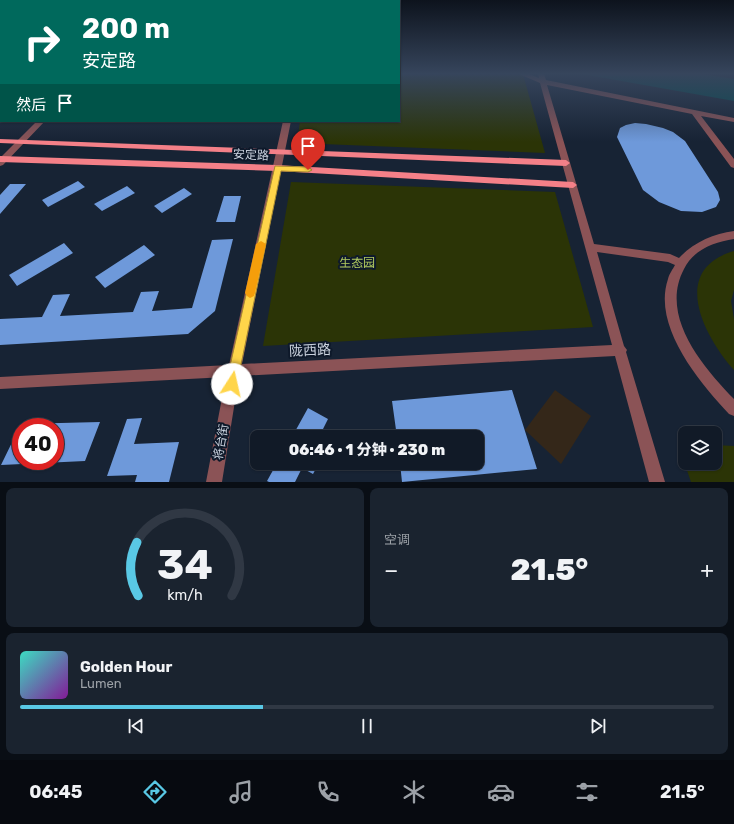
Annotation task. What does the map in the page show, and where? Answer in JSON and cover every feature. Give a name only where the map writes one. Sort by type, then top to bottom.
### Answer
[{"type":"main road","name":"安定路","points":[[0,141],[566,163]]},
{"type":"main road","name":"安定路","points":[[1,160],[277,168],[573,185]]},
{"type":"street","points":[[548,96],[621,350],[657,482]]},
{"type":"street","points":[[625,96],[734,120]]},
{"type":"street","points":[[694,112],[734,165]]},
{"type":"street","points":[[1,160],[40,122]]},
{"type":"street","name":"将台街","points":[[214,482],[234,370],[277,168],[282,151],[287,122]]},
{"type":"street","points":[[734,235],[719,238],[701,245],[690,253],[681,263],[673,277],[670,294],[672,314],[689,353],[698,368],[710,383],[734,409]]},
{"type":"street","points":[[591,247],[670,258],[681,263]]},
{"type":"street","name":"陇西路","points":[[0,383],[621,350]]},
{"type":"shaded area","points":[[709,96],[734,96],[734,101]]},
{"type":"shaded area","points":[[555,390],[591,416],[561,464],[525,430]]},
{"type":"green space","points":[[400,96],[529,96],[545,153],[297,143],[300,122],[400,122]]},
{"type":"green space","name":"生态园","points":[[291,182],[555,192],[593,327],[263,346]]},
{"type":"green space","points":[[734,251],[734,290],[731,301],[734,319],[734,370],[712,340],[704,322],[698,305],[698,288],[702,273],[714,260]]},
{"type":"green space","points":[[722,445],[734,446],[734,482],[691,482],[687,470],[722,470]]},
{"type":"building","points":[[635,123],[663,128],[673,132],[685,141],[718,192],[720,200],[716,207],[702,212],[681,211],[659,202],[643,190],[617,137],[620,128]]},
{"type":"building","points":[[78,181],[85,187],[48,207],[42,200]]},
{"type":"building","points":[[10,184],[26,184],[0,214],[0,195]]},
{"type":"building","points":[[127,186],[135,193],[102,211],[94,204]]},
{"type":"building","points":[[184,188],[192,194],[162,213],[154,206]]},
{"type":"building","points":[[224,196],[241,196],[235,222],[216,222]]},
{"type":"building","points":[[233,239],[215,311],[188,334],[0,345],[0,319],[42,317],[53,295],[70,294],[60,316],[133,312],[141,292],[159,291],[152,311],[192,308],[212,240]]},
{"type":"building","points":[[64,243],[73,253],[17,286],[9,275]]},
{"type":"building","points":[[144,245],[155,255],[105,288],[95,277]]},
{"type":"building","points":[[350,257],[370,259],[368,268],[348,267]]},
{"type":"building","points":[[512,390],[537,469],[402,482],[401,470],[484,470],[484,430],[396,430],[392,401]]},
{"type":"building","points":[[308,408],[328,419],[322,430],[296,430]]},
{"type":"building","points":[[142,418],[134,444],[179,442],[169,482],[135,482],[137,475],[107,476],[127,419]]},
{"type":"building","points":[[100,422],[85,461],[64,462],[64,423]]},
{"type":"building","points":[[12,442],[12,464],[1,465]]},
{"type":"building","points":[[273,470],[301,470],[295,482],[267,481]]},
{"type":"building","points":[[306,470],[315,470],[313,474]]},
{"type":"slow traffic","points":[[250,293],[261,244]]},
{"type":"route","points":[[232,384],[277,168],[308,170]]}]
